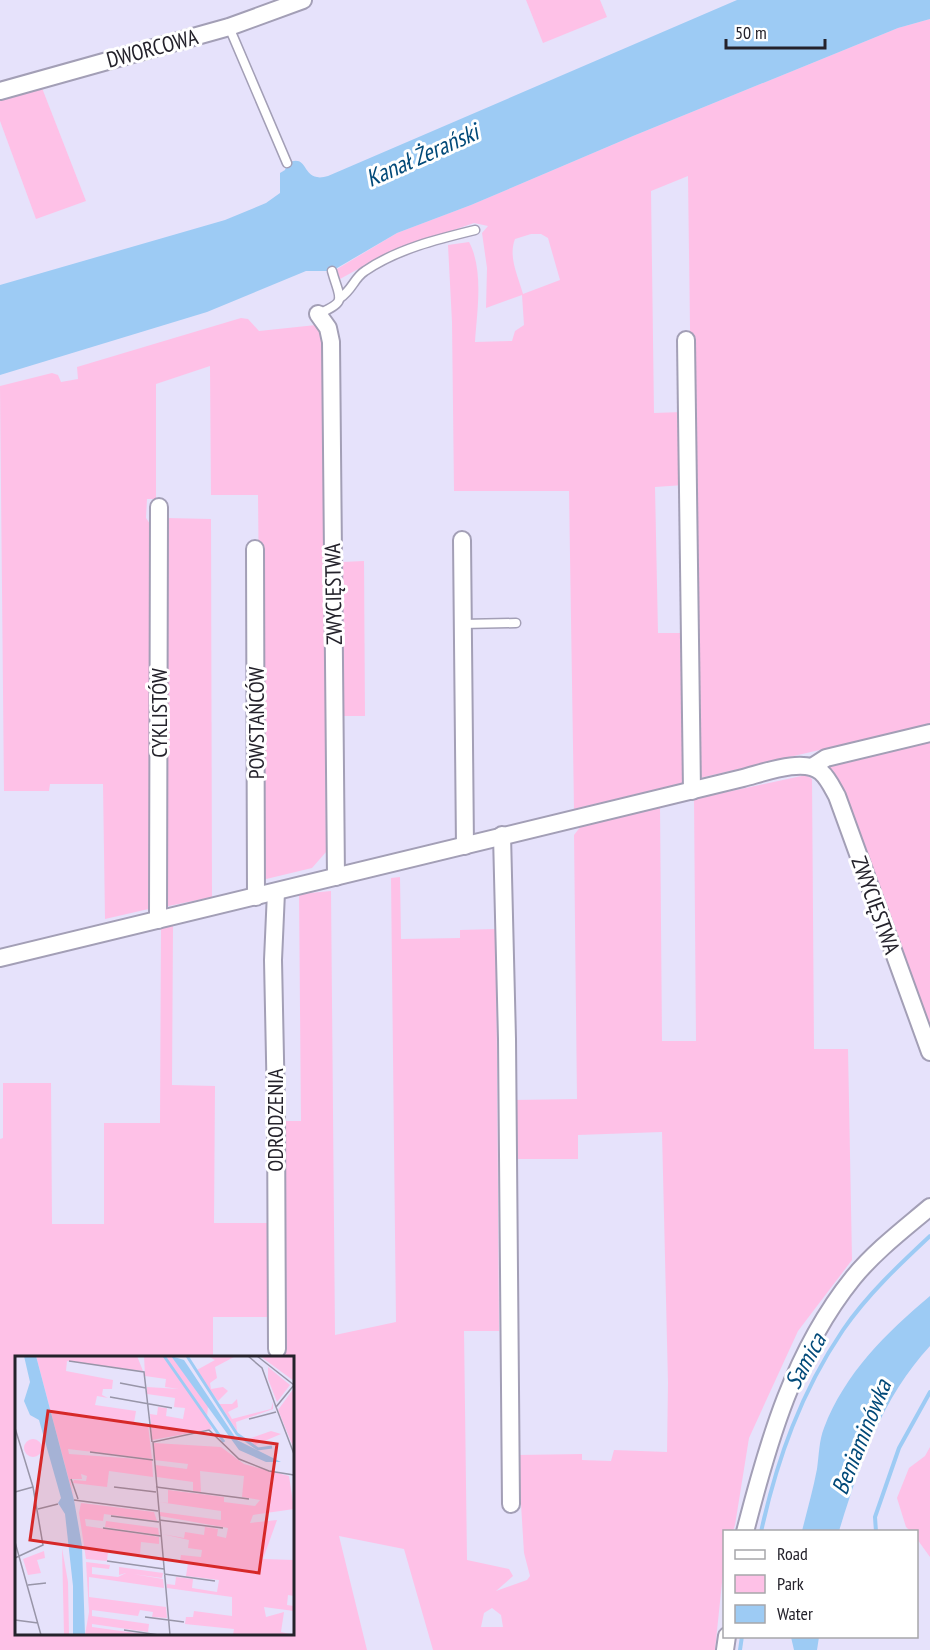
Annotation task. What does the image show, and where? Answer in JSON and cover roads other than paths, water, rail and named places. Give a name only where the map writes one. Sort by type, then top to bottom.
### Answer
[{"type":"street","name":"DWORCOWA","points":[[0,91],[229,27],[303,0]]},
{"type":"street","name":"ZWYCIĘSTWA","points":[[318,314],[328,328],[331,342],[336,877]]},
{"type":"street","points":[[686,340],[692,791]]},
{"type":"street","name":"CYKLISTÓW","points":[[158,920],[159,507]]},
{"type":"street","points":[[462,540],[465,846]]},
{"type":"street","name":"POWSTAŃCÓW","points":[[255,549],[256,897]]},
{"type":"street","points":[[0,958],[795,766],[812,766],[826,758],[930,733]]},
{"type":"street","name":"ZWYCIĘSTWA","points":[[812,766],[829,781],[837,796],[930,1052]]},
{"type":"street","points":[[502,836],[507,1038],[511,1504]]},
{"type":"street","name":"ODRODZENIA","points":[[276,892],[273,960],[277,1349]]},
{"type":"street","points":[[746,1530],[763,1464],[786,1395],[808,1347],[853,1278],[873,1257],[930,1207]]},
{"type":"lane","points":[[229,27],[288,163]]},
{"type":"lane","points":[[318,314],[337,306],[340,298],[350,291],[362,273],[383,260],[433,240],[475,230]]},
{"type":"lane","points":[[332,271],[340,298]]},
{"type":"lane","points":[[462,624],[516,623]]},
{"type":"water","name":"Kanał Żerański","points":[[737,0],[930,0],[930,19],[898,28],[471,205],[397,233],[332,271],[306,271],[207,312],[0,375],[0,285],[225,220],[266,203],[280,193],[280,173],[285,170],[287,163],[298,161],[312,175],[328,176]]},
{"type":"water","name":"Beniaminówka","points":[[930,1296],[930,1346],[913,1366],[885,1410],[864,1457],[839,1530],[802,1530],[815,1477],[821,1438],[833,1408],[843,1389],[868,1355]]},
{"type":"water","points":[[791,1638],[819,1638],[817,1650],[794,1650]]},
{"type":"waterway","name":"Samica","points":[[761,1530],[792,1427],[828,1353],[862,1305],[930,1236]]},
{"type":"waterway","points":[[876,1530],[875,1517],[899,1448],[930,1392]]},
{"type":"waterway","name":"Samica","points":[[740,1650],[742,1638]]}]
